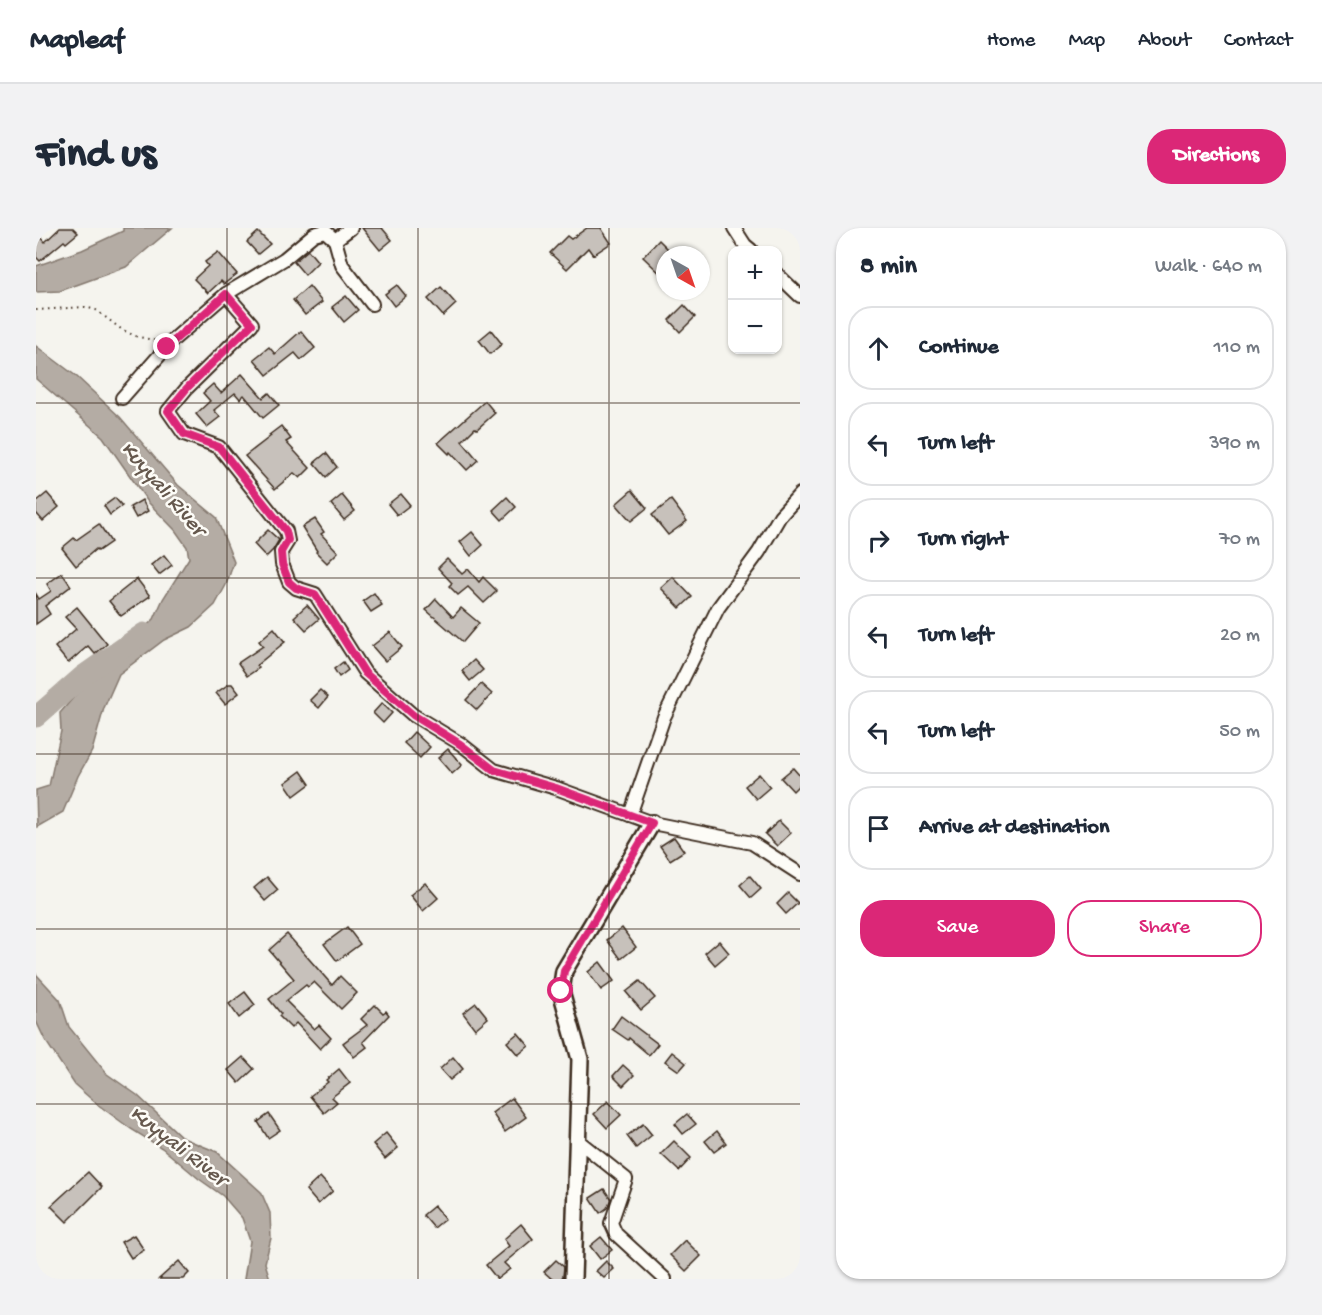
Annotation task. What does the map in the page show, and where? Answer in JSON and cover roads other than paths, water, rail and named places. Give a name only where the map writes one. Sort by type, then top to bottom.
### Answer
[{"type":"street","points":[[335,240],[351,228]]},
{"type":"street","points":[[734,228],[746,246]]},
{"type":"street","points":[[122,398],[167,347],[226,294],[284,259],[314,234],[325,231],[335,240],[342,265],[372,304]]},
{"type":"street","points":[[782,280],[800,296]]},
{"type":"street","points":[[226,294],[252,324],[187,388],[168,411],[184,434],[219,447],[286,531],[288,540],[281,552],[282,564],[289,582],[296,588],[315,594],[365,673],[413,715],[460,744],[494,770],[556,788],[652,823],[752,843],[800,874]]},
{"type":"street","points":[[630,815],[664,717],[718,608],[759,552],[780,516],[800,494]]},
{"type":"street","points":[[573,1279],[580,1059],[561,991],[564,971],[652,823]]},
{"type":"street","points":[[577,1140],[626,1179],[610,1223],[616,1234],[665,1279]]},
{"type":"water","points":[[123,228],[172,228],[126,267],[60,291],[36,292],[36,266],[82,250],[123,231]]},
{"type":"water","points":[[36,346],[76,376],[120,417],[178,485],[216,517],[234,562],[226,585],[215,605],[191,627],[164,640],[119,674],[104,708],[92,751],[78,776],[63,812],[37,827],[36,790],[49,786],[61,731],[60,713],[92,676],[154,619],[163,599],[189,558],[187,547],[175,530],[148,502],[103,437],[36,379]]},
{"type":"water","points":[[36,974],[60,1000],[69,1027],[107,1074],[137,1095],[183,1138],[217,1152],[261,1192],[270,1213],[271,1238],[265,1263],[270,1279],[244,1279],[250,1241],[242,1218],[223,1196],[162,1148],[97,1104],[75,1085],[45,1040],[36,1021]]},
{"type":"waterway","name":"Kuyyali River","points":[[36,717],[84,675],[144,633]]}]
